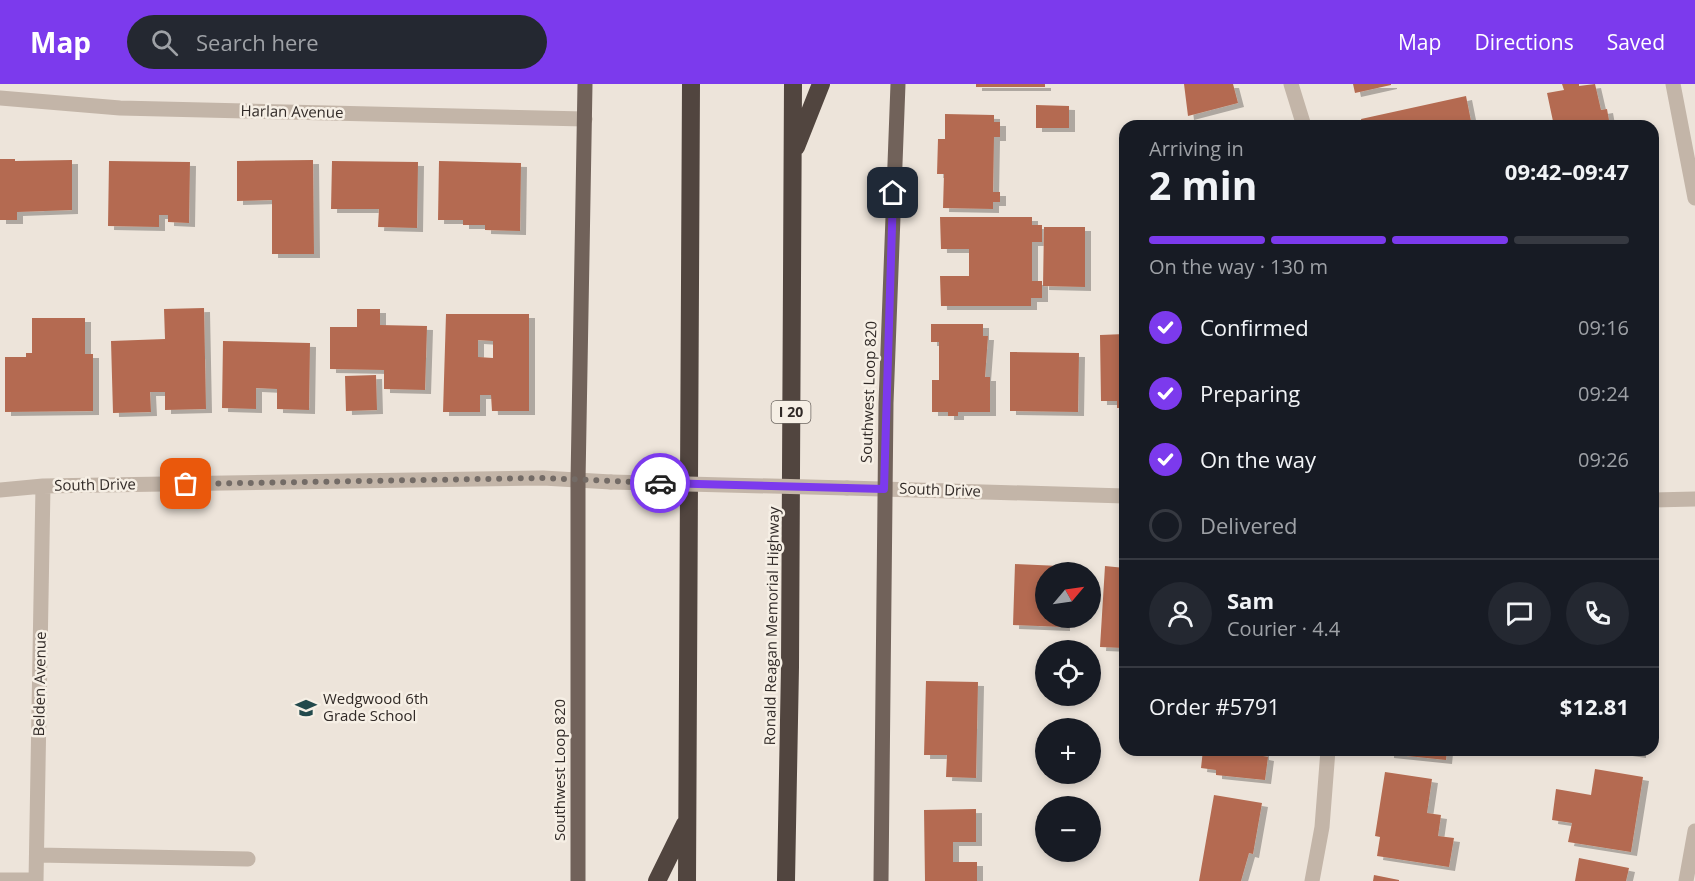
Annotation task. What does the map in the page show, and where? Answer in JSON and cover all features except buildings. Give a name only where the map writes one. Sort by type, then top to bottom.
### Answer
[{"type":"highway","points":[[687,881],[691,84]]},
{"type":"highway","name":"Ronald Reagan Memorial Highway","points":[[786,881],[790,667],[793,84]]},
{"type":"highway","points":[[792,157],[821,84]]},
{"type":"highway","points":[[657,881],[687,819]]},
{"type":"main road","name":"Southwest Loop 820","points":[[578,881],[578,481],[585,84]]},
{"type":"main road","name":"Southwest Loop 820","points":[[880,881],[884,489],[898,84]]},
{"type":"street","points":[[1291,84],[1302,120]]},
{"type":"street","points":[[1673,84],[1695,198]]},
{"type":"street","name":"Harlan Avenue","points":[[0,98],[120,108],[585,119]]},
{"type":"street","name":"South Drive","points":[[0,490],[43,486],[543,478],[578,481],[1119,496]]},
{"type":"street","name":"Belden Avenue","points":[[36,880],[43,486]]},
{"type":"street","points":[[1659,500],[1695,499]]},
{"type":"street","points":[[1312,881],[1322,827],[1328,756]]},
{"type":"street","points":[[1686,881],[1695,831]]},
{"type":"street","points":[[38,855],[248,859]]},
{"type":"street","points":[[0,880],[36,880]]},
{"type":"way so far","points":[[186,484],[543,478],[660,483]]},
{"type":"place","name":"Wedgwood 6th Grade School","points":[[306,708]]},
{"type":"route","points":[[660,483],[884,489],[893,193]]}]
